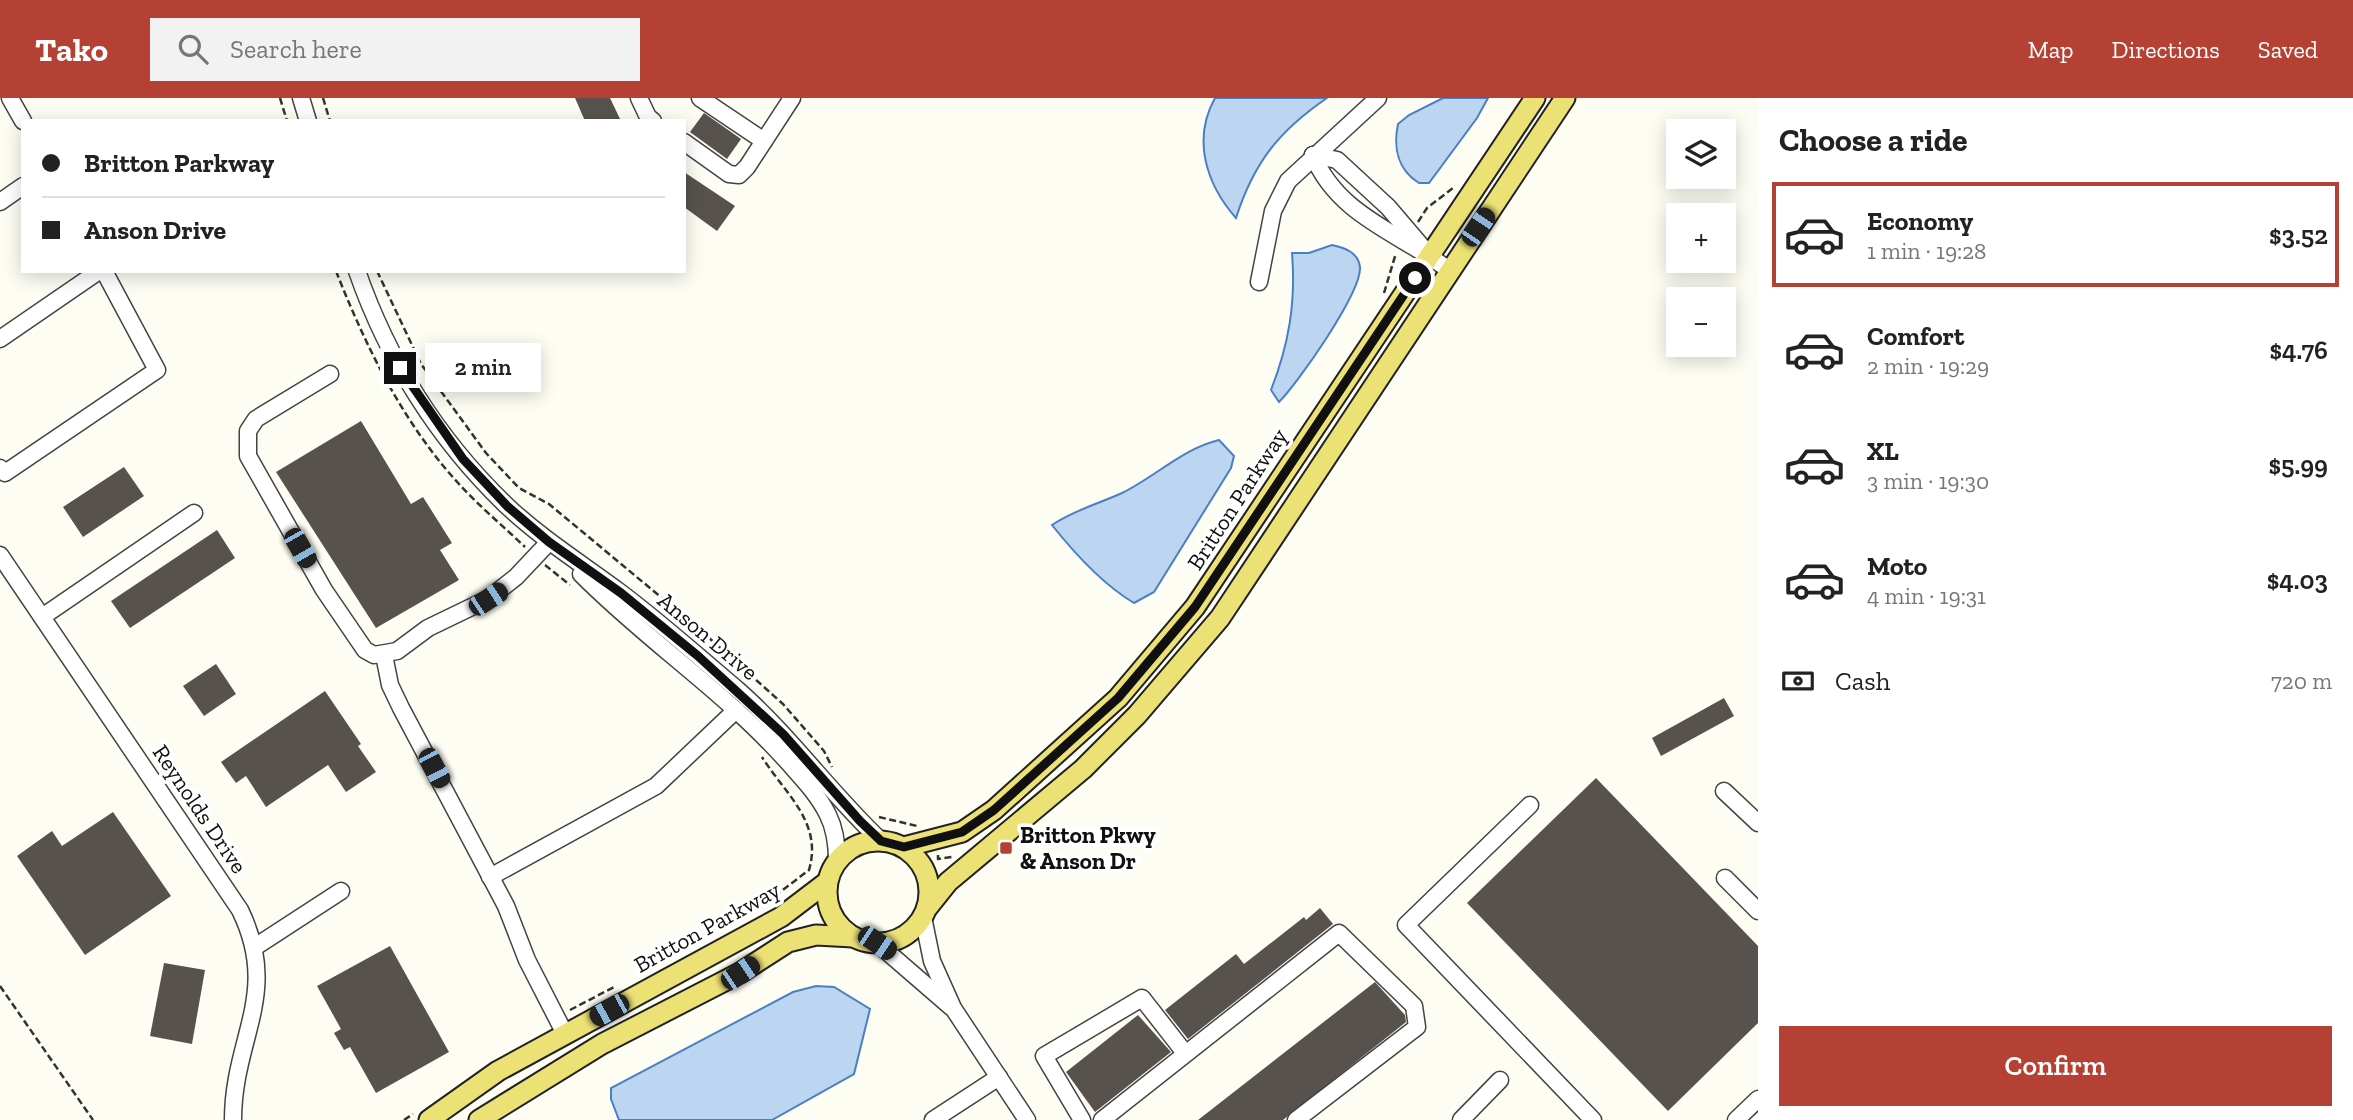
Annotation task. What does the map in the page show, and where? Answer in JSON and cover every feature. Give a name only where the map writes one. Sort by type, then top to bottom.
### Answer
[{"type":"main road","name":"Britton Parkway","points":[[904,847],[962,832],[994,810],[1118,698],[1195,607],[1535,98]]},
{"type":"main road","points":[[479,1120],[602,1044],[740,973],[788,942],[816,935],[853,937],[877,943],[904,936],[948,882],[1083,769],[1138,715],[1220,618],[1565,98]]},
{"type":"main road","points":[[853,937],[840,928],[831,914],[827,881],[837,861],[857,845],[881,841],[904,847],[917,858],[926,873],[930,890],[925,912]]},
{"type":"main road","name":"Britton Parkway","points":[[422,1116],[498,1071],[561,1026],[781,917],[827,881]]},
{"type":"street","points":[[10,98],[22,119]]},
{"type":"street","points":[[300,98],[307,119]]},
{"type":"street","points":[[639,98],[650,119]]},
{"type":"street","points":[[700,98],[764,141]]},
{"type":"street","points":[[686,143],[729,174],[739,175],[792,98]]},
{"type":"street","points":[[1259,282],[1273,211],[1288,181],[1313,155],[1378,98]]},
{"type":"street","points":[[1313,155],[1337,160],[1408,238],[1449,270]]},
{"type":"street","points":[[1313,155],[1321,176],[1352,208],[1379,229],[1408,238]]},
{"type":"street","points":[[0,202],[21,188]]},
{"type":"street","points":[[0,339],[99,273]]},
{"type":"street","points":[[0,468],[5,472],[157,370],[103,273]]},
{"type":"street","name":"Anson Drive","points":[[358,273],[383,336],[426,409],[475,472],[611,604],[736,710],[810,787],[829,815],[837,843],[837,861]]},
{"type":"street","points":[[330,374],[256,419],[248,430],[246,446],[264,485],[354,637],[365,650],[374,655],[397,651],[428,628],[488,599],[536,558],[549,542]]},
{"type":"street","points":[[42,617],[194,513]]},
{"type":"street","name":"Anson Drive","points":[[549,542],[621,593],[742,694],[881,841]]},
{"type":"street","name":"Reynolds Drive","points":[[0,555],[5,574],[42,617],[240,910],[255,947],[259,985],[237,1069],[233,1120]]},
{"type":"street","points":[[384,655],[390,685],[491,877],[561,1026]]},
{"type":"street","points":[[491,877],[656,786],[736,710]]},
{"type":"street","points":[[1724,791],[1758,823]]},
{"type":"street","points":[[1530,805],[1406,925],[1593,1120]]},
{"type":"street","points":[[1725,878],[1758,911]]},
{"type":"street","points":[[255,947],[341,891]]},
{"type":"street","points":[[925,912],[932,961],[953,1008],[1027,1120]]},
{"type":"street","points":[[1102,1120],[1339,933],[1414,1006],[1417,1027],[1296,1120]]},
{"type":"street","points":[[877,943],[953,1008]]},
{"type":"street","points":[[1082,1120],[1044,1056],[1142,998],[1185,1053]]},
{"type":"street","points":[[933,1120],[999,1077]]},
{"type":"street","points":[[1461,1120],[1500,1080]]},
{"type":"street","points":[[1736,1120],[1758,1099]]},
{"type":"path","points":[[280,98],[286,119]]},
{"type":"path","points":[[323,98],[329,119]]},
{"type":"path","points":[[1383,297],[1392,258],[1427,208],[1460,183]]},
{"type":"path","points":[[337,273],[365,342],[412,424],[458,483],[536,558],[575,589]]},
{"type":"path","points":[[378,273],[421,364],[486,453],[519,488],[549,504],[698,628],[783,704],[824,751],[837,775]]},
{"type":"path","points":[[751,914],[801,879],[812,858],[813,837],[803,811],[762,757]]},
{"type":"path","points":[[873,812],[880,818],[925,825]]},
{"type":"path","points":[[937,854],[938,859],[957,854]]},
{"type":"path","points":[[561,1026],[624,983]]},
{"type":"path","points":[[0,986],[93,1120]]},
{"type":"path","points":[[404,1120],[422,1116]]},
{"type":"water","points":[[1215,98],[1327,98],[1295,123],[1270,149],[1251,180],[1236,218],[1217,191],[1206,161],[1204,129]]},
{"type":"water","points":[[1443,98],[1488,98],[1477,118],[1429,183],[1419,183],[1406,172],[1399,158],[1396,142],[1398,124],[1409,115]]},
{"type":"water","points":[[1332,245],[1354,254],[1360,267],[1358,279],[1327,337],[1279,402],[1271,390],[1290,323],[1292,253],[1309,253]]},
{"type":"water","points":[[1219,440],[1234,456],[1231,468],[1154,592],[1134,603],[1090,568],[1052,525],[1077,511],[1122,493],[1193,450]]},
{"type":"water","points":[[816,986],[834,987],[870,1009],[854,1074],[772,1120],[619,1120],[611,1099],[611,1088],[793,992]]},
{"type":"building","points":[[575,98],[610,98],[620,119],[584,119]]},
{"type":"building","points":[[704,113],[741,139],[727,159],[690,132]]},
{"type":"building","points":[[686,173],[735,206],[717,231],[686,208]]},
{"type":"building","points":[[361,421],[411,504],[423,497],[452,543],[440,550],[459,580],[376,628],[276,472]]},
{"type":"building","points":[[124,467],[144,496],[83,537],[63,507]]},
{"type":"building","points":[[217,530],[235,558],[130,628],[111,601]]},
{"type":"building","points":[[216,664],[236,694],[204,716],[183,686]]},
{"type":"building","points":[[325,691],[361,744],[358,746],[376,772],[346,792],[328,765],[266,807],[246,776],[236,783],[221,762]]},
{"type":"building","points":[[1724,698],[1734,716],[1661,756],[1652,738]]},
{"type":"building","points":[[1596,778],[1758,946],[1758,1023],[1668,1111],[1467,903]]},
{"type":"building","points":[[113,812],[171,896],[85,955],[17,856],[52,831],[62,846]]},
{"type":"building","points":[[1320,908],[1333,924],[1188,1039],[1165,1010],[1236,954],[1244,964],[1304,917],[1306,920]]},
{"type":"building","points":[[390,946],[449,1052],[376,1093],[350,1047],[344,1050],[334,1033],[341,1029],[317,986]]},
{"type":"building","points":[[164,963],[205,970],[192,1044],[150,1036]]},
{"type":"building","points":[[1375,982],[1405,1015],[1406,1022],[1283,1120],[1198,1120]]},
{"type":"building","points":[[1138,1015],[1171,1052],[1095,1112],[1066,1072]]},
{"type":"place","name":"Britton Pkwy & Anson Dr","points":[[1006,848]]},
{"type":"route","points":[[400,368],[463,459],[507,506],[549,542],[621,593],[698,656],[783,734],[881,841],[904,847],[962,832],[994,810],[1118,698],[1195,607],[1415,278]]}]
